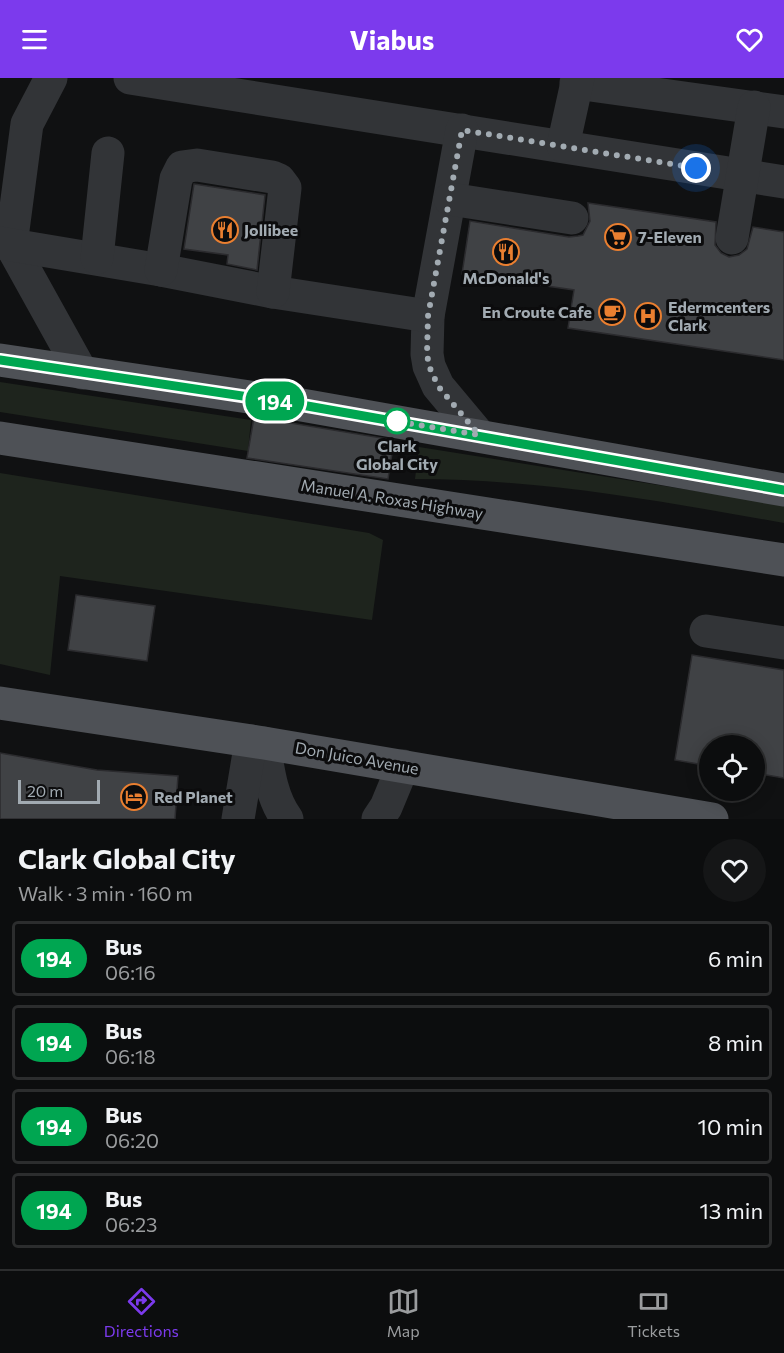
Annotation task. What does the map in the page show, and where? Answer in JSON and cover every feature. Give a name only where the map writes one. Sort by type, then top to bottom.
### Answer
[{"type":"main road","points":[[0,360],[296,404],[784,490]]},
{"type":"main road","name":"Manuel A. Roxas Highway","points":[[0,438],[784,560]]},
{"type":"main road","name":"Don Juico Avenue","points":[[0,704],[258,742],[712,819]]},
{"type":"street","points":[[51,78],[27,124],[12,138],[6,244],[82,373]]},
{"type":"street","points":[[129,78],[237,86],[462,130],[784,182]]},
{"type":"street","points":[[563,146],[577,80],[769,109],[742,175],[732,238]]},
{"type":"street","points":[[462,130],[428,316],[427,354],[432,375],[479,435]]},
{"type":"street","points":[[97,258],[108,153]]},
{"type":"street","points":[[161,270],[176,179],[182,167],[197,165],[272,177],[279,180],[285,188],[273,292]]},
{"type":"street","points":[[450,199],[572,218]]},
{"type":"street","points":[[6,244],[97,258],[273,292],[428,316]]},
{"type":"street","points":[[706,631],[784,643]]},
{"type":"street","points":[[238,819],[258,742]]},
{"type":"street","points":[[258,742],[279,807],[287,819]]},
{"type":"street","points":[[378,819],[386,807],[403,766]]},
{"type":"shaded area","points":[[0,382],[251,420],[248,451],[0,412]]},
{"type":"shaded area","points":[[419,447],[784,505],[784,523],[646,499],[555,487],[415,479]]},
{"type":"shaded area","points":[[0,473],[369,533],[383,540],[372,620],[60,576],[50,675],[0,664]]},
{"type":"building","points":[[194,184],[265,195],[257,270],[227,264],[228,255],[184,249]]},
{"type":"building","points":[[588,203],[716,222],[715,245],[721,253],[729,257],[739,255],[747,249],[753,227],[784,232],[784,360],[568,328],[574,290],[462,274],[470,221],[569,237],[578,236],[583,235],[590,221]]},
{"type":"building","name":"Clark Global City","points":[[254,417],[394,440],[388,479],[247,458]]},
{"type":"building","points":[[76,595],[155,606],[147,661],[68,650]]},
{"type":"building","points":[[692,655],[784,670],[784,778],[765,775],[765,735],[699,735],[699,764],[675,760]]},
{"type":"building","points":[[0,753],[97,770],[178,776],[175,819],[0,819]]},
{"type":"bus line","name":"194","points":[[0,360],[296,404],[642,463],[784,490]]},
{"type":"place","name":"Jollibee","points":[[225,230]]},
{"type":"place","name":"7-Eleven","points":[[618,237]]},
{"type":"place","name":"McDonald's","points":[[506,252]]},
{"type":"place","name":"En Croute Cafe","points":[[612,312]]},
{"type":"place","name":"Edermcenters Clark","points":[[648,316]]},
{"type":"place","name":"Clark Global City","points":[[397,421]]},
{"type":"place","name":"Red Planet","points":[[134,797]]},
{"type":"route","points":[[397,421],[388,420],[479,435],[438,386],[432,375],[427,354],[428,316],[462,130],[696,168]]}]
